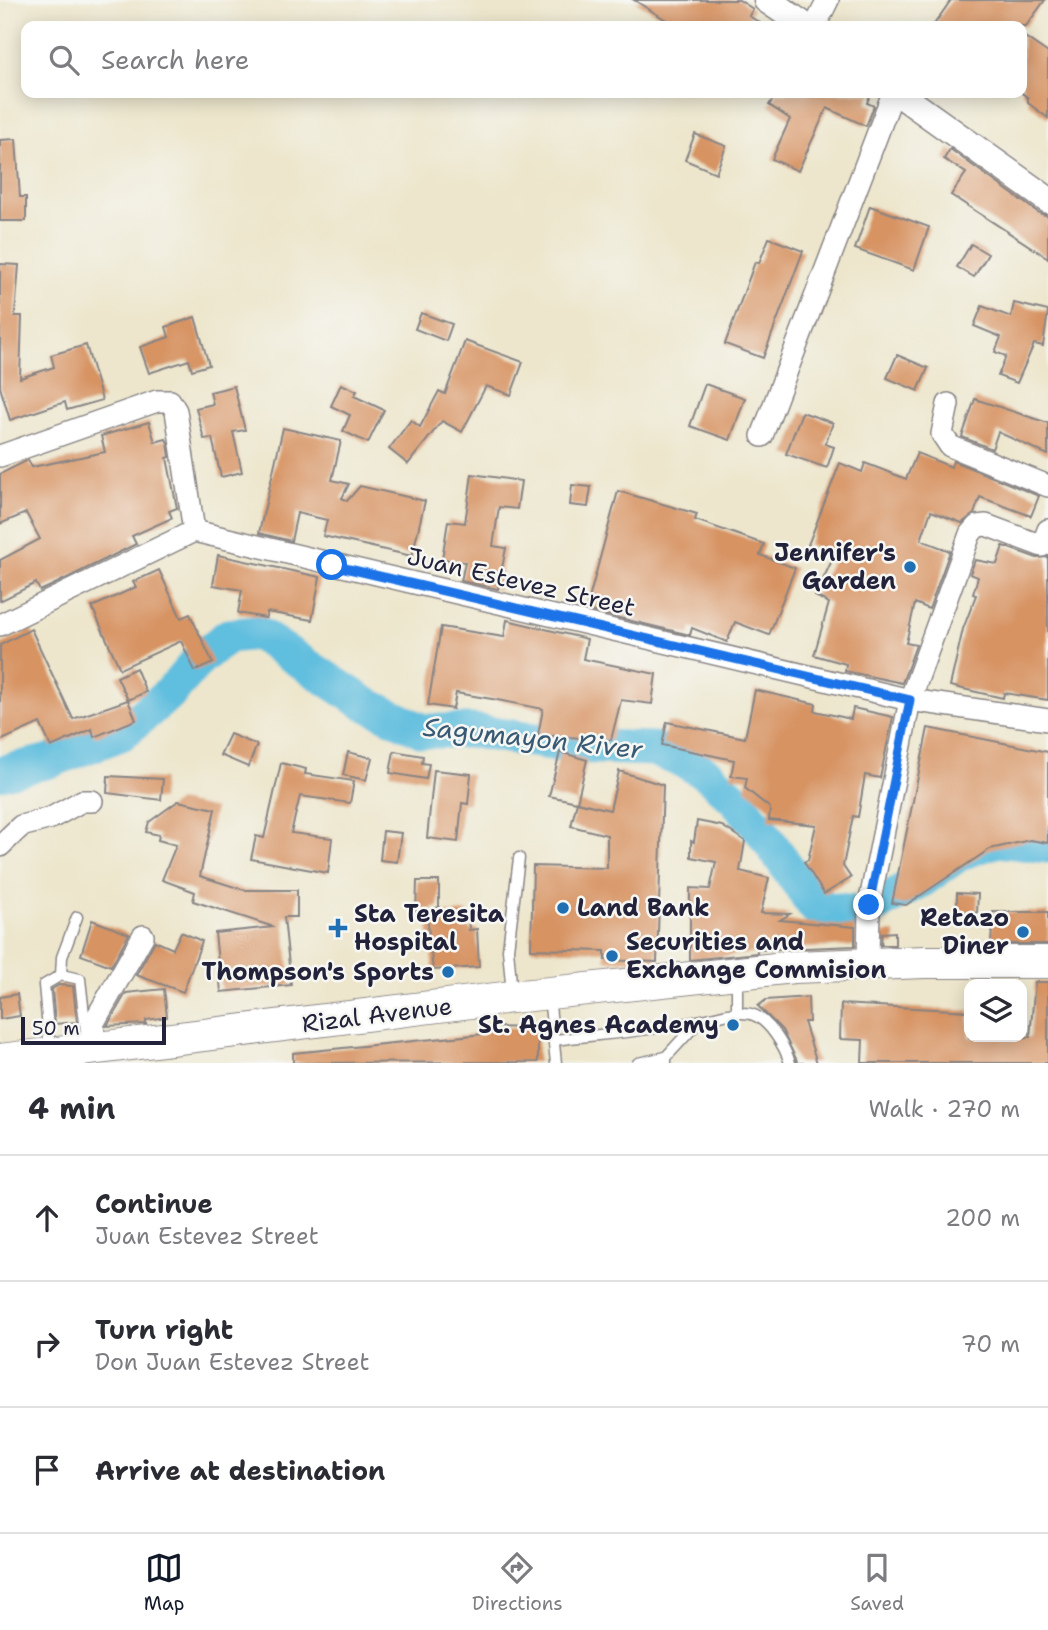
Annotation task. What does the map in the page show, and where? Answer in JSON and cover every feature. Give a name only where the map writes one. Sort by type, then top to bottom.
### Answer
[{"type":"main road","name":"Rizal Avenue","points":[[0,1060],[512,997],[737,974],[868,963],[1048,962]]},
{"type":"street","points":[[767,0],[798,21]]},
{"type":"street","points":[[818,21],[828,0]]},
{"type":"street","points":[[762,436],[894,98]]},
{"type":"street","points":[[903,98],[1048,201]]},
{"type":"street","points":[[0,456],[157,401],[170,401],[176,411],[194,531],[0,625]]},
{"type":"street","points":[[948,404],[942,435],[950,446],[1048,486]]},
{"type":"street","points":[[868,963],[869,905],[910,700],[970,534],[977,526],[986,525],[1046,543]]},
{"type":"street","name":"Juan Estevez Street","points":[[194,531],[910,700],[1048,720]]},
{"type":"street","points":[[0,846],[21,826],[51,818],[82,801],[92,801]]},
{"type":"street","points":[[91,1048],[93,1024],[143,936]]},
{"type":"lane","points":[[512,997],[508,949],[519,858]]},
{"type":"lane","points":[[61,975],[62,957],[77,917]]},
{"type":"lane","points":[[737,974],[737,1014]]},
{"type":"lane","points":[[50,1053],[44,985],[61,975],[80,979],[91,1048]]},
{"type":"lane","points":[[549,993],[556,1063]]},
{"type":"lane","points":[[554,1040],[698,1021],[722,1014],[752,1014],[769,1028],[784,1048],[790,1063]]},
{"type":"lane","points":[[638,1063],[666,1060],[698,1021]]},
{"type":"building","points":[[634,0],[739,0],[753,9],[749,16],[757,21],[668,21]]},
{"type":"building","points":[[951,0],[1045,0],[1027,25],[1027,21],[936,21]]},
{"type":"building","points":[[1027,38],[1048,53],[1048,118],[1028,103]]},
{"type":"building","points":[[774,98],[869,98],[867,103],[874,106],[866,126],[827,108],[798,171],[772,159],[790,119],[769,105]]},
{"type":"building","points":[[695,134],[726,146],[716,173],[685,160]]},
{"type":"building","points":[[16,139],[20,197],[26,197],[26,221],[0,221],[0,140]]},
{"type":"building","points":[[950,149],[1039,213],[1048,216],[1048,258],[951,195],[966,173],[944,159]]},
{"type":"building","points":[[870,206],[929,227],[914,270],[855,249]]},
{"type":"building","points":[[769,238],[803,251],[763,358],[725,344],[755,262],[759,263]]},
{"type":"building","points":[[971,244],[988,254],[974,277],[957,267]]},
{"type":"building","points":[[0,264],[19,265],[15,316],[22,316],[20,378],[54,367],[51,355],[86,345],[102,400],[67,410],[65,402],[10,420],[0,387]]},
{"type":"building","points":[[1014,303],[1048,311],[1043,346],[1034,344],[1017,383],[998,376],[1006,356],[995,352],[1001,337],[974,326],[982,306],[1011,317]]},
{"type":"building","points":[[421,313],[452,324],[446,341],[415,329]]},
{"type":"building","points":[[195,317],[209,365],[192,370],[189,360],[149,373],[140,347],[169,337],[166,327]]},
{"type":"building","points":[[465,341],[523,362],[511,395],[486,386],[462,432],[442,421],[408,464],[389,449],[411,420],[420,427],[439,391],[445,394]]},
{"type":"building","points":[[897,355],[928,368],[918,391],[887,378]]},
{"type":"building","points":[[341,384],[357,391],[354,396],[384,410],[368,443],[343,431],[350,415],[331,406]]},
{"type":"building","points":[[705,384],[745,398],[730,440],[690,426]]},
{"type":"building","points":[[234,386],[245,430],[233,432],[242,472],[221,477],[212,438],[204,439],[196,408],[213,404],[210,392]]},
{"type":"building","points":[[975,399],[1048,423],[1048,455],[998,432],[992,449],[962,437]]},
{"type":"building","points":[[802,412],[833,423],[825,444],[834,447],[827,468],[786,454]]},
{"type":"building","points":[[149,422],[155,442],[166,439],[168,443],[170,457],[167,458],[177,508],[169,511],[172,518],[132,536],[136,544],[55,584],[40,591],[36,583],[0,601],[0,560],[40,539],[26,513],[0,524],[0,474],[28,460],[32,467],[105,452],[101,436]]},
{"type":"building","points":[[283,428],[341,441],[332,480],[349,484],[342,498],[347,501],[360,486],[425,501],[412,556],[323,536],[327,520],[297,513],[291,541],[259,533]]},
{"type":"building","points":[[917,453],[951,467],[953,461],[1039,496],[1031,516],[980,497],[974,514],[962,523],[931,511],[921,540],[950,551],[929,609],[915,603],[906,643],[916,645],[902,683],[845,671],[846,664],[814,655],[829,603],[815,596],[835,554],[808,545],[840,463],[862,472],[865,463],[906,479]]},
{"type":"building","points":[[472,474],[521,481],[517,509],[499,507],[493,546],[506,548],[498,589],[461,581],[465,562],[442,559],[448,521],[465,523]]},
{"type":"building","points":[[572,485],[591,487],[588,507],[570,505]]},
{"type":"building","points":[[618,491],[697,514],[695,520],[764,544],[760,555],[795,568],[769,635],[735,622],[727,642],[692,628],[690,635],[586,610]]},
{"type":"building","points":[[1003,546],[1037,558],[1048,557],[1048,700],[1004,693],[1003,698],[950,686],[963,629],[976,595],[973,594],[978,577],[970,574],[975,560],[997,564]]},
{"type":"building","points":[[218,555],[320,577],[312,620],[267,612],[266,618],[238,613],[242,590],[213,585]]},
{"type":"building","points":[[159,570],[181,618],[190,614],[213,663],[195,671],[181,641],[120,669],[92,607],[136,587],[133,582]]},
{"type":"building","points":[[507,620],[587,639],[583,659],[656,674],[652,704],[621,700],[611,740],[538,735],[543,709],[492,699],[456,693],[453,709],[428,705],[441,627],[504,637]]},
{"type":"building","points":[[31,629],[73,719],[128,700],[136,720],[94,737],[92,729],[51,747],[40,723],[0,741],[0,645]]},
{"type":"building","points":[[136,668],[146,692],[128,700],[117,677]]},
{"type":"building","points":[[755,690],[816,704],[815,711],[851,719],[853,708],[893,717],[880,778],[865,775],[858,817],[853,816],[843,866],[851,878],[824,894],[804,862],[808,860],[816,825],[769,820],[770,808],[745,788],[747,778],[731,776],[734,760],[662,745],[667,722],[745,738]]},
{"type":"building","points":[[928,728],[1048,752],[1048,843],[1030,840],[990,849],[906,905],[892,903]]},
{"type":"building","points":[[230,734],[257,745],[248,767],[220,755]]},
{"type":"building","points":[[394,751],[423,756],[422,763],[429,764],[426,779],[390,773]]},
{"type":"building","points":[[348,752],[372,758],[366,780],[343,775]]},
{"type":"building","points":[[560,752],[587,760],[577,802],[549,796]]},
{"type":"building","points":[[281,763],[306,769],[305,774],[354,781],[350,803],[300,796],[291,833],[332,838],[328,873],[251,859],[256,836],[264,838]]},
{"type":"building","points":[[434,770],[471,774],[468,804],[462,803],[458,842],[427,838]]},
{"type":"building","points":[[619,771],[663,785],[657,962],[605,960],[605,951],[531,949],[533,866],[607,868],[607,835],[571,826],[577,802],[610,810]]},
{"type":"building","points":[[108,776],[163,779],[161,800],[107,793]]},
{"type":"building","points":[[178,801],[215,809],[200,876],[244,890],[297,890],[297,917],[284,917],[291,985],[221,992],[215,933],[274,927],[193,901],[195,892],[162,880],[176,845],[158,840],[159,835],[146,832],[149,822]]},
{"type":"building","points":[[697,821],[722,826],[745,841],[740,871],[769,878],[761,913],[790,914],[780,920],[855,927],[855,946],[757,950],[757,953],[690,960],[690,888],[710,889],[716,862],[691,857],[691,841],[694,842]]},
{"type":"building","points":[[383,831],[401,833],[397,862],[380,860]]},
{"type":"building","points":[[417,881],[439,881],[439,907],[416,914]]},
{"type":"building","points":[[957,893],[978,894],[977,913],[957,911]]},
{"type":"building","points":[[468,912],[469,930],[477,929],[479,967],[433,970],[427,915]]},
{"type":"building","points":[[993,912],[1048,912],[1048,944],[991,944]]},
{"type":"building","points":[[92,920],[129,934],[111,966],[81,955]]},
{"type":"building","points":[[181,932],[202,941],[183,992],[136,975],[155,941],[173,949]]},
{"type":"building","points":[[895,932],[895,945],[881,945],[882,933]]},
{"type":"building","points":[[1035,982],[1048,982],[1048,1063],[862,1063],[863,1040],[840,1039],[841,1004],[964,1011],[964,1042],[1027,1042],[1027,1037],[1030,1037]]},
{"type":"building","points":[[59,985],[73,986],[77,1022],[55,1024],[52,989]]},
{"type":"building","points":[[164,989],[167,1017],[146,1020],[146,1024],[107,1026],[126,993]]},
{"type":"building","points":[[17,994],[20,1016],[0,1019],[0,997]]},
{"type":"building","points":[[808,997],[809,1022],[804,1022],[817,1063],[798,1063],[782,1030],[758,1006],[766,1000]]},
{"type":"building","points":[[485,1027],[538,1028],[538,1062],[293,1063],[293,1053],[484,1034]]},
{"type":"waterway","name":"Sagumayon River","points":[[0,773],[50,761],[121,734],[171,692],[200,658],[228,636],[257,633],[364,703],[423,731],[473,731],[570,746],[653,749],[688,763],[707,774],[735,799],[759,827],[815,907],[863,913],[922,880],[960,853],[998,840],[1048,846]]},
{"type":"place","name":"Jennifer's Garden","points":[[910,567]]},
{"type":"place","name":"Land Bank","points":[[563,908]]},
{"type":"place","name":"Sta Teresita Hospital","points":[[338,928]]},
{"type":"place","name":"Retazo Diner","points":[[1023,932]]},
{"type":"place","name":"Securities and Exchange Commision","points":[[612,956]]},
{"type":"place","name":"Thompson's Sports","points":[[448,972]]},
{"type":"place","name":"St. Agnes Academy","points":[[733,1025]]},
{"type":"route","points":[[332,565],[910,700],[869,905]]}]
